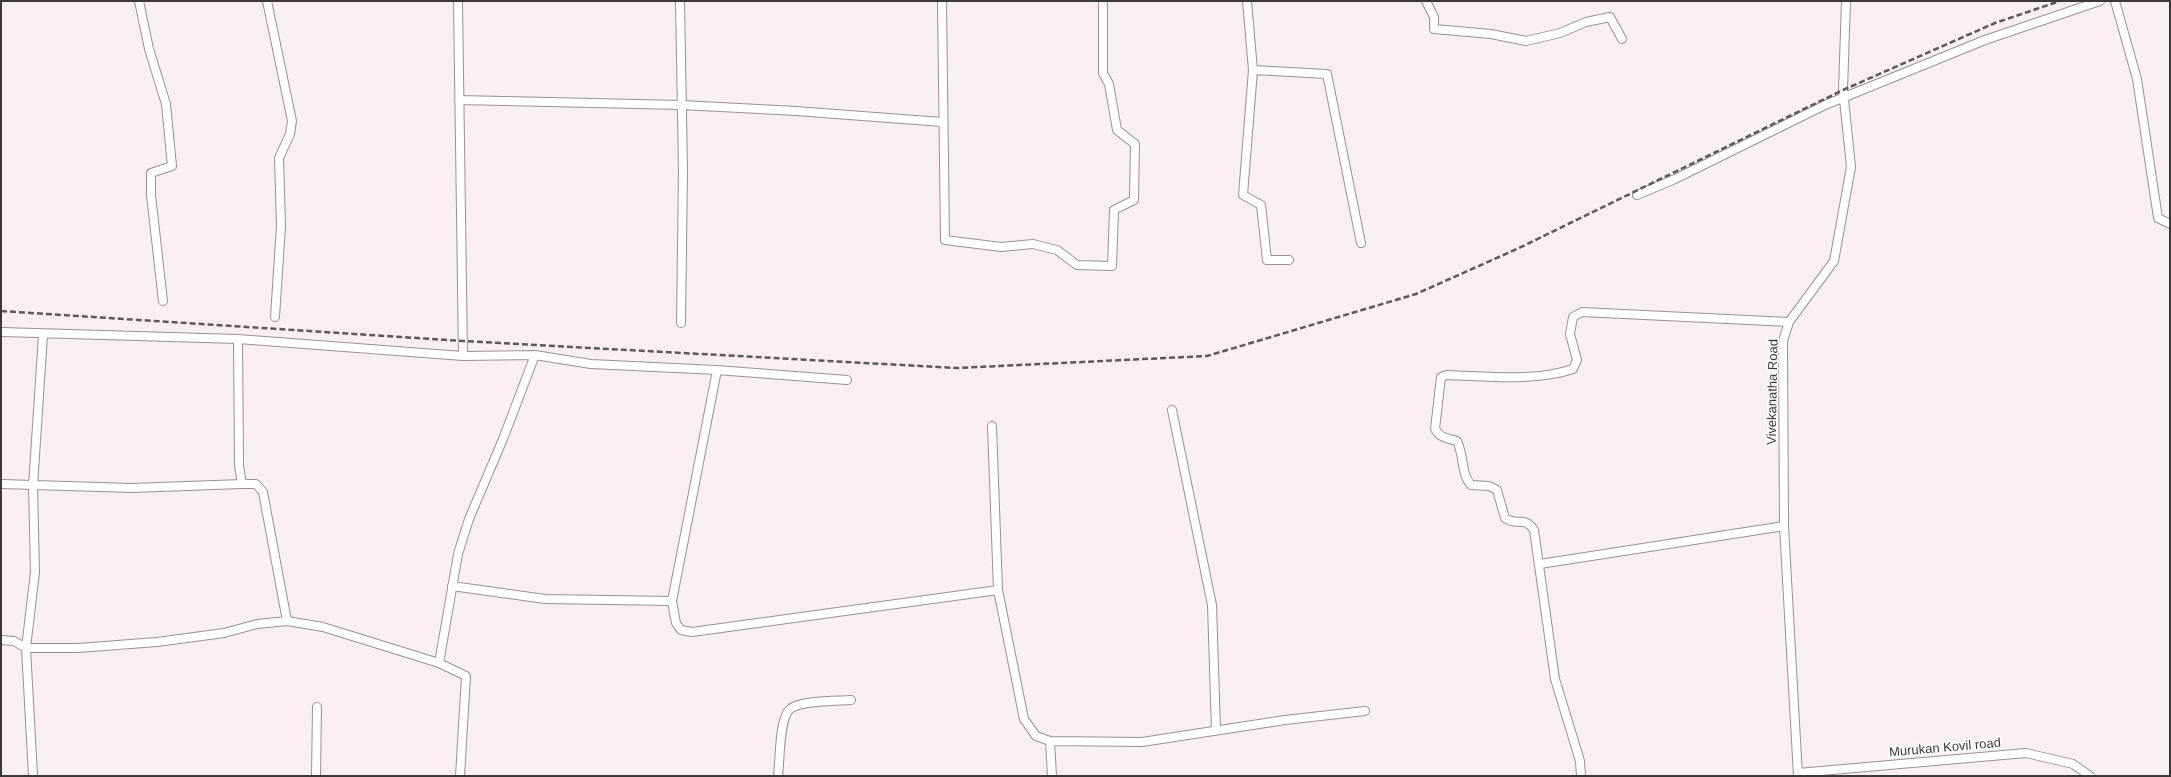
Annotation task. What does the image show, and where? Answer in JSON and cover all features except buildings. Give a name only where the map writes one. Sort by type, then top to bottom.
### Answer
[{"type":"street","points":[[139,1],[149,49],[166,104],[172,166],[151,173],[151,195],[163,302]]},
{"type":"street","points":[[267,1],[292,121],[290,134],[279,158],[281,226],[274,317]]},
{"type":"street","points":[[458,1],[463,356]]},
{"type":"street","points":[[680,1],[683,171],[681,323]]},
{"type":"street","points":[[942,1],[942,122],[945,240],[1001,246],[1033,244],[1057,250],[1077,265],[1112,266],[1114,210],[1134,200],[1135,144],[1117,130],[1109,84],[1103,73],[1103,1]]},
{"type":"street","points":[[1247,1],[1253,70],[1243,195],[1261,205],[1268,260],[1289,260]]},
{"type":"street","points":[[1426,1],[1434,17],[1434,29],[1491,34],[1526,41],[1560,33],[1586,22],[1610,17],[1622,39]]},
{"type":"street","name":"Vivekanatha Road","points":[[1798,774],[1784,526],[1783,341],[1789,322],[1834,261],[1851,167],[1844,98],[1846,1]]},
{"type":"street","points":[[1637,195],[1675,179],[1825,105],[1985,40],[2100,1]]},
{"type":"street","points":[[2115,1],[2137,79],[2158,218],[2170,224]]},
{"type":"street","points":[[1253,70],[1327,74],[1361,243]]},
{"type":"street","points":[[459,100],[682,105],[796,111],[942,122]]},
{"type":"street","points":[[1581,776],[1580,761],[1555,679],[1534,530],[1530,524],[1525,521],[1510,521],[1505,518],[1497,490],[1489,486],[1471,485],[1466,479],[1462,451],[1457,442],[1442,438],[1438,434],[1435,429],[1441,377],[1447,375],[1511,377],[1563,373],[1573,369],[1577,360],[1570,334],[1573,317],[1582,312],[1789,322]]},
{"type":"street","points":[[1,332],[43,335],[238,339],[463,356],[534,355],[591,364],[716,370],[847,380]]},
{"type":"street","points":[[34,776],[26,648],[35,572],[33,486],[43,335]]},
{"type":"street","points":[[238,339],[239,465],[242,484]]},
{"type":"street","points":[[438,663],[452,586],[469,519],[503,438],[534,355]]},
{"type":"street","points":[[716,370],[672,601],[676,623],[681,630],[692,632],[998,590]]},
{"type":"street","points":[[1172,410],[1212,605],[1216,730]]},
{"type":"street","points":[[992,426],[998,590],[1024,719],[1036,736],[1050,741],[1142,742],[1216,730],[1364,711]]},
{"type":"street","points":[[1,484],[132,488],[256,484],[263,492],[287,621]]},
{"type":"street","points":[[1540,564],[1784,526]]},
{"type":"street","points":[[452,586],[545,599],[672,601]]},
{"type":"street","points":[[1,640],[14,641],[26,648],[78,648],[157,642],[224,633],[257,624],[287,621],[323,627],[438,663],[466,676],[460,776]]},
{"type":"street","points":[[778,776],[783,721],[789,709],[802,704],[851,700]]},
{"type":"street","points":[[316,776],[317,707]]},
{"type":"street","points":[[1050,741],[1052,776]]},
{"type":"street","name":"Murukan Kovil road","points":[[1798,774],[2026,753],[2072,764],[2090,776]]},
{"type":"railway","points":[[1,311],[463,341],[957,368],[1207,356],[1416,294],[1519,248],[1843,90],[1995,23],[2060,1]]}]
